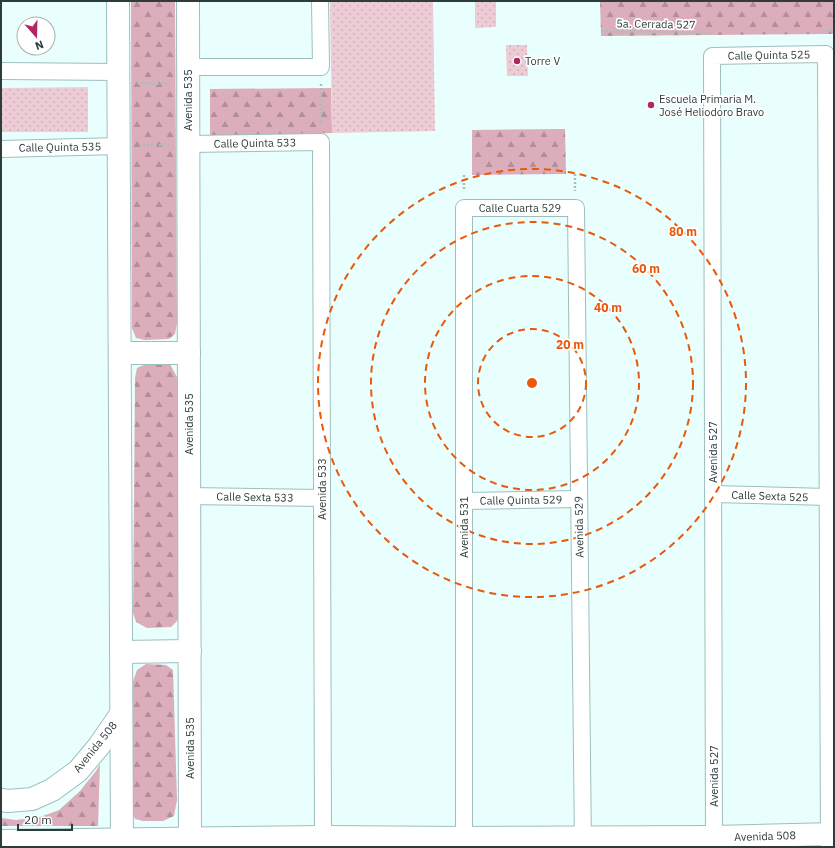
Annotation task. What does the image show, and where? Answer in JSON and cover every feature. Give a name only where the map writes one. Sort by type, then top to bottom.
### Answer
[{"type":"street","points":[[118,1],[122,843]]},
{"type":"street","name":"Avenida 535","points":[[188,1],[191,843]]},
{"type":"street","points":[[188,76],[321,67],[320,1]]},
{"type":"street","name":"Calle Quinta 525","points":[[712,56],[826,54],[828,497]]},
{"type":"street","name":"Avenida 527","points":[[712,56],[714,842]]},
{"type":"street","points":[[1,71],[119,78]]},
{"type":"street","name":"Calle Quinta 533","points":[[188,144],[321,142]]},
{"type":"street","name":"Avenida 533","points":[[321,142],[323,837]]},
{"type":"street","name":"Calle Quinta 535","points":[[1,149],[119,146]]},
{"type":"street","name":"Calle Cuarta 529","points":[[464,208],[576,208]]},
{"type":"street","name":"Avenida 531","points":[[464,208],[464,842]]},
{"type":"street","name":"Avenida 529","points":[[576,208],[583,842]]},
{"type":"street","points":[[120,353],[189,353]]},
{"type":"street","name":"Calle Sexta 525","points":[[713,494],[828,497]]},
{"type":"street","name":"Calle Sexta 533","points":[[189,496],[322,498]]},
{"type":"street","points":[[828,497],[831,838]]},
{"type":"street","name":"Calle Quinta 529","points":[[464,501],[579,499]]},
{"type":"street","points":[[121,652],[190,651]]},
{"type":"street","name":"Avenida 508","points":[[1,800],[8,801],[32,799],[52,790],[78,771],[99,746],[121,714]]},
{"type":"street","points":[[291,847],[323,837]]},
{"type":"street","name":"Avenida 508","points":[[1,841],[191,843],[323,837],[464,842],[714,842],[831,838]]},
{"type":"path","points":[[826,31],[834,30]]},
{"type":"path","name":"5a. Cerrada 527","points":[[600,31],[711,32]]},
{"type":"path","points":[[321,67],[321,142]]},
{"type":"path","points":[[119,78],[188,76]]},
{"type":"path","points":[[119,146],[188,144]]},
{"type":"shaded area","points":[[330,1],[433,1],[435,131],[332,133]]},
{"type":"shaded area","points":[[475,1],[496,1],[496,27],[475,28]]},
{"type":"shaded area","points":[[506,45],[527,45],[528,76],[507,76]]},
{"type":"shaded area","points":[[88,87],[88,132],[1,132],[1,88]]},
{"type":"green space","points":[[131,1],[175,1],[177,323],[175,334],[169,339],[145,340],[136,338],[132,328]]},
{"type":"green space","points":[[600,1],[834,1],[834,34],[601,36]]},
{"type":"green space","points":[[331,88],[332,133],[210,136],[210,89]]},
{"type":"green space","points":[[565,129],[566,174],[472,175],[472,130]]},
{"type":"green space","points":[[148,363],[170,364],[178,379],[182,609],[177,621],[171,627],[147,628],[136,622],[133,613],[135,378],[137,368]]},
{"type":"green space","points":[[146,664],[166,665],[173,670],[177,800],[174,816],[163,821],[143,821],[135,819],[132,811],[132,684],[137,670]]},
{"type":"green space","points":[[100,764],[98,826],[1,826],[1,818],[16,820],[40,817],[59,810],[80,791]]},
{"type":"place","name":"Torre V","points":[[517,61]]},
{"type":"place","name":"Escuela Primaria M. José Heliodoro Bravo","points":[[651,105]]}]
